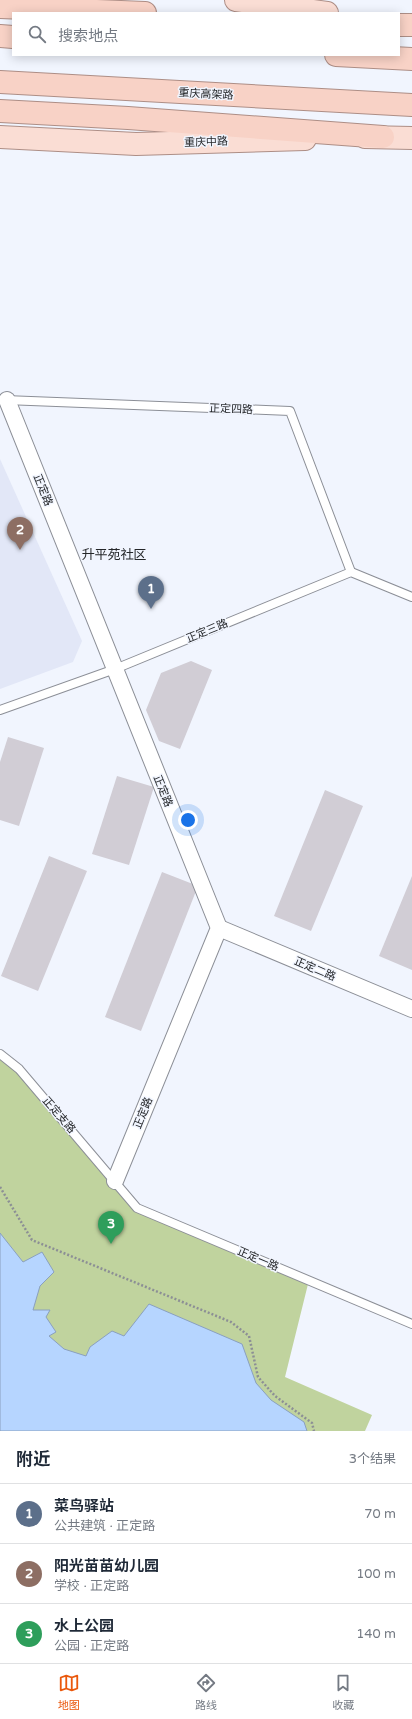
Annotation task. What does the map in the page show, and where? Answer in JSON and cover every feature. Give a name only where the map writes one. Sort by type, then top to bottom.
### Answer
[{"type":"highway","points":[[0,7],[113,12]]},
{"type":"highway","points":[[400,24],[412,25]]},
{"type":"highway","points":[[0,36],[12,37]]},
{"type":"highway","points":[[355,56],[412,59]]},
{"type":"highway","name":"重庆高架路","points":[[0,82],[412,105]]},
{"type":"highway","points":[[0,111],[128,118],[383,137]]},
{"type":"main road","points":[[236,0],[320,12]]},
{"type":"main road","name":"重庆中路","points":[[0,137],[136,144],[383,137],[412,138]]},
{"type":"street","name":"正定路","points":[[3,400],[115,669],[219,928],[115,1181]]},
{"type":"street","name":"正定二路","points":[[219,928],[412,1009]]},
{"type":"lane","name":"正定四路","points":[[3,400],[290,411],[351,572]]},
{"type":"lane","points":[[351,572],[412,596]]},
{"type":"lane","name":"正定三路","points":[[0,710],[115,669],[351,572]]},
{"type":"lane","name":"正定支路","points":[[0,1054],[20,1069],[115,1181]]},
{"type":"lane","name":"正定一路","points":[[115,1181],[137,1208],[412,1324]]},
{"type":"path","points":[[0,1187],[32,1240],[231,1322],[249,1336],[258,1377],[275,1396],[312,1423],[314,1431]]},
{"type":"shaded area","points":[[0,459],[82,641],[73,662],[0,689]]},
{"type":"green space","points":[[0,1053],[137,1208],[309,1280],[285,1377],[372,1415],[365,1431],[0,1431]]},
{"type":"water","points":[[0,1233],[23,1262],[42,1252],[54,1272],[40,1286],[33,1310],[50,1310],[46,1317],[56,1332],[49,1336],[64,1349],[86,1356],[90,1347],[112,1331],[124,1336],[149,1304],[242,1344],[256,1383],[271,1400],[304,1422],[307,1431],[0,1431]]},
{"type":"building","points":[[191,661],[212,670],[180,749],[159,741],[146,710],[161,673]]},
{"type":"building","points":[[8,737],[44,748],[19,826],[0,820],[0,762]]},
{"type":"building","points":[[117,776],[154,787],[129,865],[92,854]]},
{"type":"building","points":[[325,790],[363,806],[311,931],[274,916]]},
{"type":"building","points":[[49,856],[87,871],[38,991],[1,976]]},
{"type":"building","points":[[162,872],[198,886],[141,1031],[105,1017]]},
{"type":"building","points":[[412,876],[412,970],[379,956]]},
{"type":"place","name":"阳光苗苗幼儿园","points":[[20,550]]},
{"type":"place","name":"菜鸟驿站","points":[[151,609]]},
{"type":"place","name":"水上公园","points":[[111,1244]]},
{"type":"district","name":"升平苑社区","points":[[114,555]]}]
